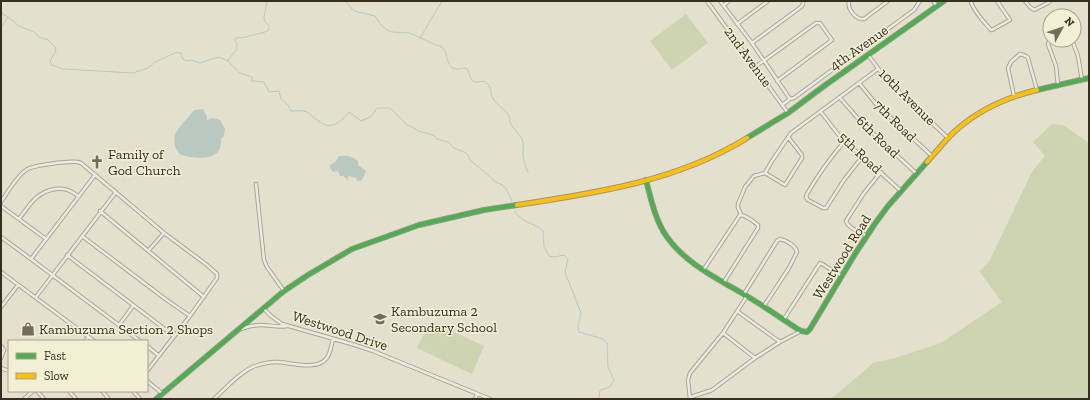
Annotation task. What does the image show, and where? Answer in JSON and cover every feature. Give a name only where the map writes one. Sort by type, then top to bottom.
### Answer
[{"type":"street","name":"2nd Avenue","points":[[707,1],[788,113]]},
{"type":"street","points":[[720,1],[752,43],[790,100]]},
{"type":"street","points":[[724,5],[730,1]]},
{"type":"street","points":[[737,24],[768,1]]},
{"type":"street","points":[[752,43],[801,7],[803,1]]},
{"type":"street","points":[[849,1],[848,6],[850,10],[858,19],[861,20],[888,1]]},
{"type":"street","points":[[782,105],[794,98],[908,14],[918,6],[920,1]]},
{"type":"street","points":[[933,1],[937,6]]},
{"type":"street","name":"4th Avenue","points":[[263,308],[313,271],[352,249],[368,242],[419,225],[484,210],[618,188],[711,158],[741,142],[788,113],[944,1]]},
{"type":"street","points":[[971,1],[973,7],[986,25],[992,30],[1010,20],[997,1]]},
{"type":"street","points":[[1025,1],[1034,10],[1050,1]]},
{"type":"street","points":[[755,67],[764,62],[816,23],[820,23],[832,40],[777,81]]},
{"type":"street","points":[[1049,48],[1056,66],[1058,85]]},
{"type":"street","points":[[1075,48],[1078,56],[1082,80]]},
{"type":"street","points":[[1014,96],[1008,68],[1011,62],[1020,54],[1028,58],[1037,90]]},
{"type":"street","name":"10th Avenue","points":[[868,55],[887,80],[948,138]]},
{"type":"street","points":[[765,173],[788,137],[796,129],[878,69]]},
{"type":"street","name":"Westwood Road","points":[[801,331],[804,332],[810,329],[867,236],[888,206],[948,138],[961,126],[977,114],[1014,96],[1089,78]]},
{"type":"street","name":"7th Road","points":[[859,83],[876,104],[932,157]]},
{"type":"street","name":"6th Road","points":[[840,98],[862,123],[917,174]]},
{"type":"street","name":"5th Road","points":[[821,112],[844,142],[901,191]]},
{"type":"street","points":[[724,282],[758,227],[756,223],[741,214],[738,208],[738,204],[745,187],[754,176],[765,173],[785,185],[801,161],[802,155],[788,137]]},
{"type":"street","points":[[844,142],[820,173],[806,197],[808,200],[823,208],[826,208],[844,180],[862,157]]},
{"type":"street","points":[[1,202],[26,170],[66,162],[78,162],[164,233],[207,264],[217,274],[217,278],[204,297],[148,370]]},
{"type":"street","points":[[867,236],[847,225],[846,221],[880,172]]},
{"type":"street","points":[[31,259],[95,175]]},
{"type":"street","points":[[646,180],[654,210],[659,222],[667,236],[681,252],[704,269],[724,282],[746,295],[764,306],[801,331],[780,342],[712,390],[690,398],[688,380],[690,373],[723,333],[737,311],[746,295],[777,241],[780,239],[796,248],[798,251],[764,306]]},
{"type":"street","points":[[256,184],[264,260],[267,267],[284,291]]},
{"type":"street","points":[[19,219],[30,204],[42,193],[50,190],[65,188],[78,196]]},
{"type":"street","points":[[36,297],[100,211],[116,192]]},
{"type":"street","points":[[1,206],[46,239]]},
{"type":"street","points":[[100,211],[204,297]]},
{"type":"street","points":[[704,269],[741,214]]},
{"type":"street","points":[[148,251],[164,233]]},
{"type":"street","points":[[82,236],[190,316]]},
{"type":"street","points":[[1,237],[139,340]]},
{"type":"street","points":[[66,256],[174,336]]},
{"type":"street","points":[[784,320],[820,263],[842,276]]},
{"type":"street","points":[[1,272],[36,297],[87,340]]},
{"type":"street","points":[[1,307],[18,285]]},
{"type":"street","points":[[120,326],[133,306]]},
{"type":"street","points":[[156,399],[263,308]]},
{"type":"street","name":"Westwood Drive","points":[[263,308],[278,322],[373,351],[490,399]]},
{"type":"street","points":[[737,311],[780,342]]},
{"type":"street","points":[[239,329],[259,325],[282,327],[288,326]]},
{"type":"street","points":[[723,333],[756,358]]},
{"type":"street","points":[[214,399],[244,372],[256,366],[274,362],[312,365],[324,362],[329,354],[333,339]]},
{"type":"street","points":[[1,346],[4,350],[1,358]]},
{"type":"street","points":[[148,347],[158,355]]},
{"type":"street","points":[[148,382],[163,394]]},
{"type":"street","points":[[24,399],[32,392]]},
{"type":"street","points":[[475,399],[477,394]]},
{"type":"green space","points":[[686,14],[708,43],[672,70],[650,41]]},
{"type":"green space","points":[[1052,124],[1063,125],[1089,143],[1089,399],[829,399],[836,395],[873,363],[895,358],[941,343],[1002,302],[979,271],[989,262],[1033,170],[1045,156],[1033,142]]},
{"type":"green space","points":[[430,321],[484,346],[472,374],[417,348]]},
{"type":"shaded area","points":[[203,109],[207,120],[213,118],[220,120],[225,129],[219,150],[212,156],[201,158],[181,155],[177,151],[174,143],[176,132],[194,110]]},
{"type":"shaded area","points":[[339,156],[349,156],[358,161],[358,165],[366,171],[361,181],[357,181],[356,178],[348,176],[348,180],[343,176],[340,176],[338,171],[333,172],[329,166],[336,161]]},
{"type":"waterway","points":[[228,60],[237,49],[235,39],[269,30],[269,26],[265,22],[264,18],[267,1]]},
{"type":"waterway","points":[[345,1],[354,11],[375,16],[381,25],[387,30],[392,32],[410,33],[441,46],[444,49],[449,64],[452,67],[456,69],[466,68],[473,81],[486,82],[490,87],[493,98],[508,114],[511,124],[522,139],[523,157],[528,172]]},
{"type":"waterway","points":[[420,38],[442,1]]},
{"type":"waterway","points":[[1,5],[2,14],[19,26],[34,32],[39,37],[48,40],[55,47],[56,51],[50,61],[52,65],[63,69],[133,73],[148,68],[155,62],[177,52],[182,54],[182,58],[186,61],[191,60],[200,63],[219,57],[228,61],[240,73],[252,77],[252,81],[264,82],[269,92],[279,91],[281,99],[288,105],[291,111],[307,112],[328,126],[342,120],[349,112],[361,121],[372,116],[377,108],[390,108],[406,124],[418,131],[433,135],[437,139],[448,142],[454,148],[466,153],[469,156],[469,159],[496,182],[505,187],[512,201]]},
{"type":"waterway","points":[[1,28],[8,17]]},
{"type":"waterway","points":[[515,212],[523,220],[543,231],[544,247],[549,256],[555,257],[564,255],[568,259],[565,272],[581,313],[578,327],[579,332],[603,339],[607,343],[608,367],[614,380],[610,387],[600,390],[599,399]]},
{"type":"traffic: fast","points":[[747,138],[788,113],[944,1]]},
{"type":"traffic: fast","points":[[1037,90],[1089,78]]},
{"type":"traffic: fast","points":[[646,180],[659,224],[667,237],[683,255],[692,263],[752,299],[801,331],[807,332],[874,225],[888,206],[927,162]]},
{"type":"traffic: fast","points":[[156,399],[284,291],[352,249],[419,225],[484,210],[517,205]]},
{"type":"traffic: slow","points":[[927,162],[948,138],[967,121],[1001,102],[1037,90]]},
{"type":"traffic: slow","points":[[517,205],[577,196],[665,175],[721,153],[747,138]]},
{"type":"place","name":"Family of God Church","points":[[97,162]]},
{"type":"place","name":"Kambuzuma 2 Secondary School","points":[[380,319]]},
{"type":"place","name":"Kambuzuma Section 2 Shops","points":[[28,329]]}]
